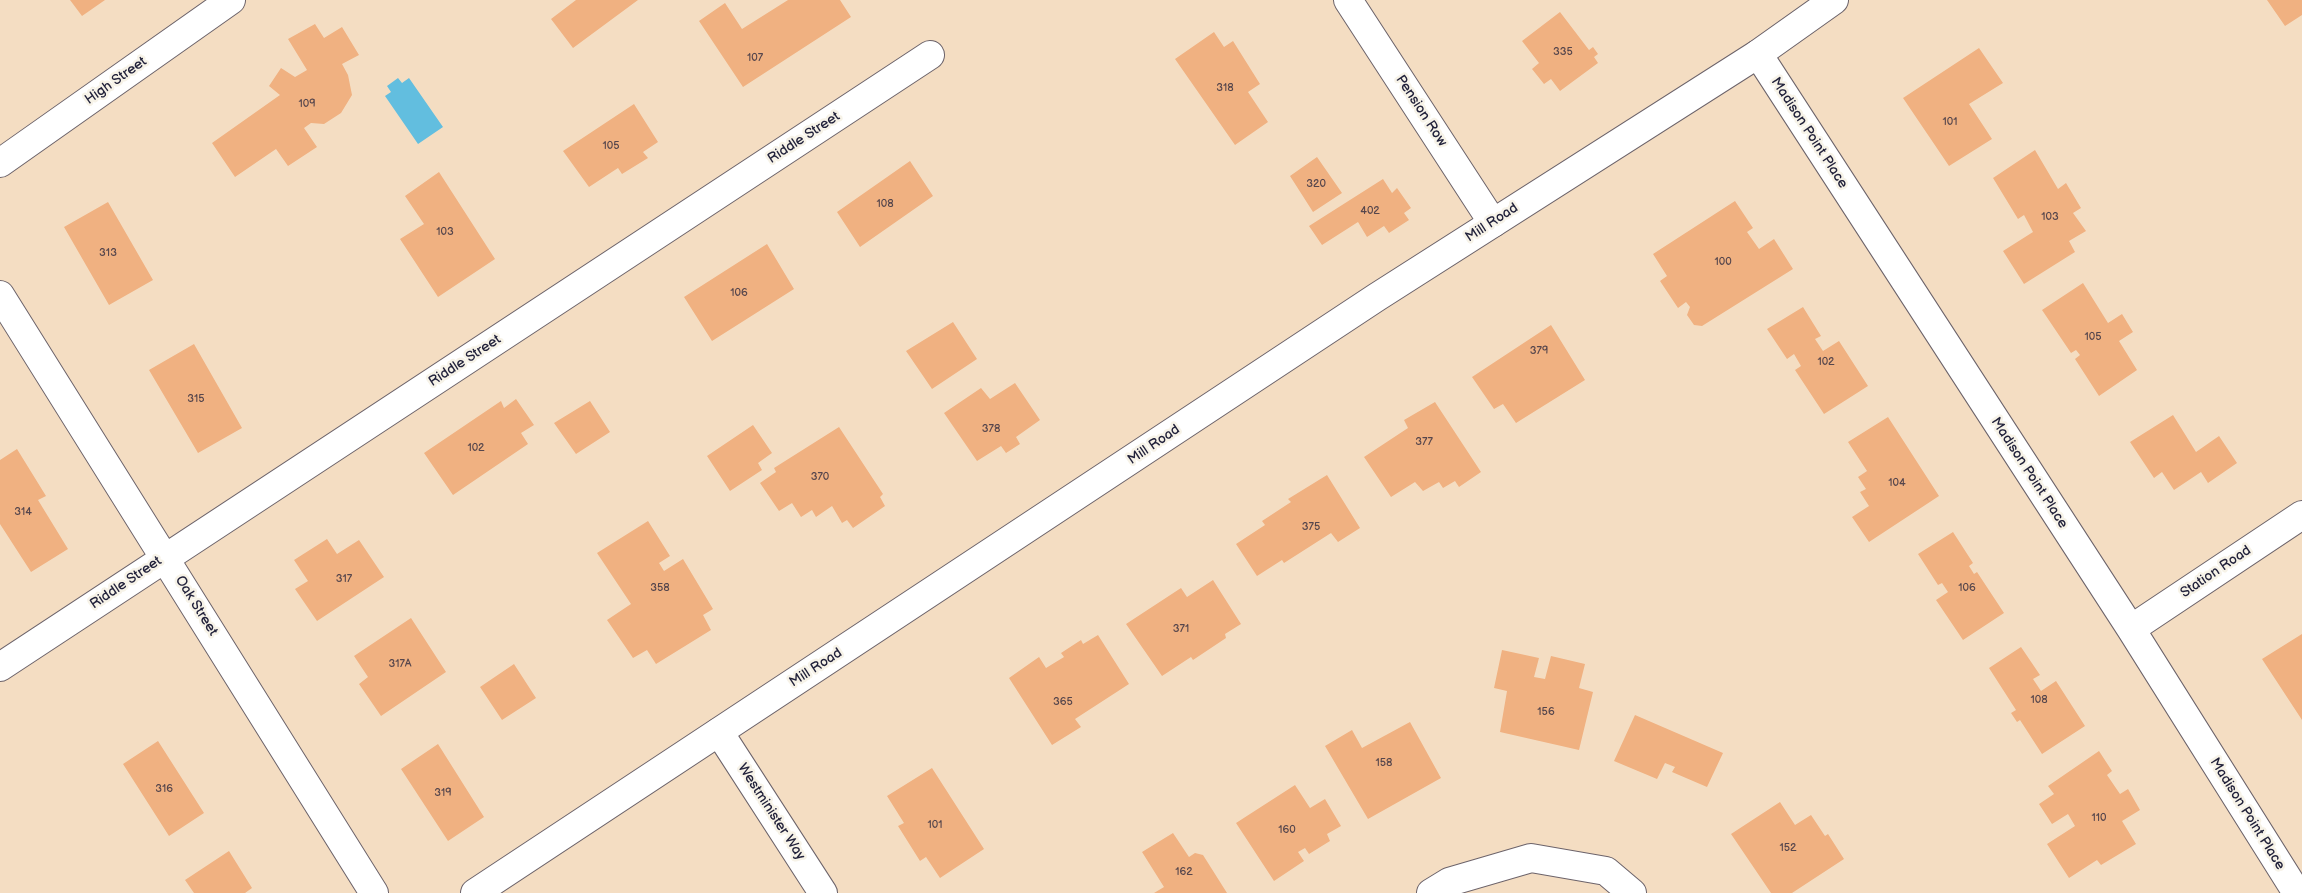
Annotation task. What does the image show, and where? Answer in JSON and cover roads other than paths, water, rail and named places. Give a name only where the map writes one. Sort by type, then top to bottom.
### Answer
[{"type":"street","name":"High Street","points":[[0,163],[231,0]]},
{"type":"street","name":"Pension Row","points":[[1348,0],[1493,223]]},
{"type":"street","name":"Mill Road","points":[[476,893],[1369,302],[1758,54],[1834,0]]},
{"type":"street","name":"Madison Point Place","points":[[1758,54],[2131,629],[2297,893]]},
{"type":"street","name":"Riddle Street","points":[[0,667],[930,55]]},
{"type":"street","name":"Oak Street","points":[[0,295],[374,893]]},
{"type":"street","name":"Station Road","points":[[2131,629],[2302,516]]},
{"type":"street","name":"Westminister Way","points":[[719,732],[823,893]]},
{"type":"street","points":[[1431,893],[1450,882],[1531,858],[1606,871],[1632,893]]},
{"type":"water","points":[[398,78],[402,83],[409,78],[443,127],[418,144],[385,96],[391,92],[387,86]]}]
